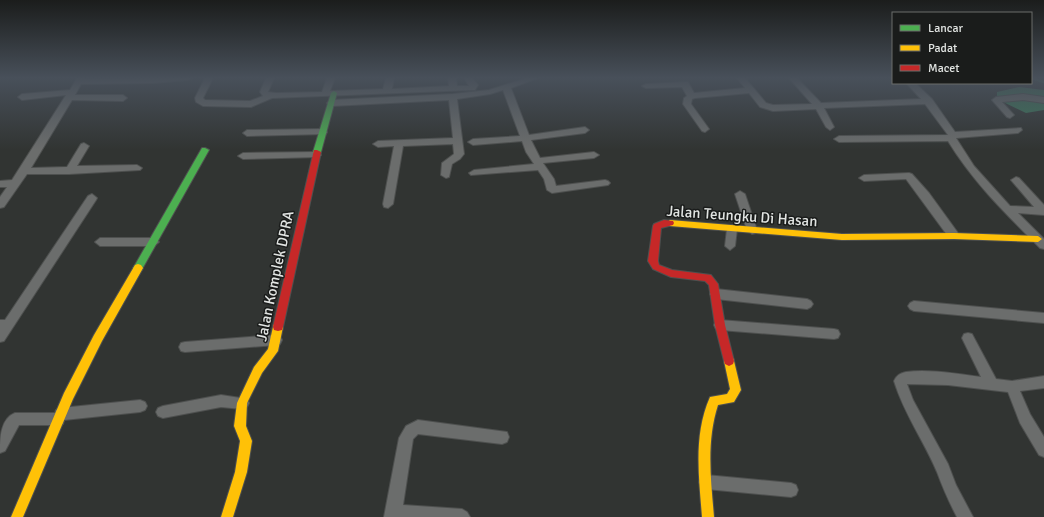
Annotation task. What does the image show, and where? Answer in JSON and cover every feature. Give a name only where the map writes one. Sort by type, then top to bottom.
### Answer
[{"type":"street","points":[[0,204],[24,172],[66,102]]},
{"type":"street","points":[[202,102],[251,104],[255,102]]},
{"type":"street","points":[[331,103],[342,102]]},
{"type":"street","points":[[446,175],[447,163],[458,157],[459,154],[454,102]]},
{"type":"street","points":[[512,102],[531,152],[549,179],[552,190],[605,183]]},
{"type":"street","points":[[687,102],[705,129]]},
{"type":"street","points":[[760,102],[762,105],[773,108],[904,102]]},
{"type":"street","points":[[815,102],[830,126]]},
{"type":"street","points":[[930,102],[970,169],[1006,209],[1041,242]]},
{"type":"street","points":[[998,102],[1010,115]]},
{"type":"street","name":"Jalan Komplek DPRA","points":[[227,517],[241,472],[246,441],[240,426],[242,403],[258,370],[273,351],[316,155],[331,103]]},
{"type":"street","points":[[473,142],[526,138],[585,130]]},
{"type":"street","points":[[839,139],[952,137],[1018,130]]},
{"type":"street","points":[[247,133],[323,132]]},
{"type":"street","points":[[378,144],[458,141]]},
{"type":"street","points":[[388,204],[399,143]]},
{"type":"street","points":[[69,171],[84,146]]},
{"type":"street","points":[[17,517],[60,417],[98,338],[205,150]]},
{"type":"street","points":[[243,156],[316,155]]},
{"type":"street","points":[[474,174],[594,155]]},
{"type":"street","points":[[24,172],[137,168]]},
{"type":"street","points":[[864,178],[909,176],[925,195],[954,236]]},
{"type":"street","points":[[1016,180],[1043,211]]},
{"type":"street","points":[[0,184],[16,183]]},
{"type":"street","points":[[740,194],[752,230]]},
{"type":"street","points":[[0,337],[4,325],[32,292],[92,198]]},
{"type":"street","points":[[1006,209],[1043,211]]},
{"type":"street","name":"Jalan Teungku Di Hasan","points":[[708,517],[706,482],[706,427],[708,414],[714,401],[732,397],[736,390],[720,325],[716,294],[713,284],[708,278],[671,273],[656,267],[653,261],[657,226],[664,222],[732,229],[842,237],[954,236],[1041,242]]},
{"type":"street","points":[[730,246],[732,229]]},
{"type":"street","points":[[100,242],[154,242]]},
{"type":"street","points":[[716,294],[807,304]]},
{"type":"street","points":[[914,306],[1044,318]]},
{"type":"street","points":[[720,325],[834,334]]},
{"type":"street","points":[[968,338],[991,383]]},
{"type":"street","points":[[185,347],[276,340]]},
{"type":"street","points":[[965,517],[950,489],[943,469],[907,402],[900,381],[905,378],[948,379],[991,383],[1012,387],[1035,382],[1044,382]]},
{"type":"street","points":[[1012,387],[1025,418],[1044,450]]},
{"type":"street","points":[[163,412],[221,402],[242,403]]},
{"type":"street","points":[[0,446],[15,419],[60,417],[140,406]]},
{"type":"street","points":[[462,517],[393,514],[406,438],[409,431],[418,427],[502,437]]},
{"type":"street","points":[[706,482],[791,490]]},
{"type":"shaded area","points":[[1003,102],[1044,102],[1044,110],[1026,113]]},
{"type":"traffic: fast","points":[[317,152],[331,102]]},
{"type":"traffic: fast","points":[[138,268],[205,150]]},
{"type":"traffic: slow","points":[[670,223],[842,237],[954,236],[1038,239]]},
{"type":"traffic: slow","points":[[17,517],[68,397],[98,338],[138,268]]},
{"type":"traffic: slow","points":[[227,517],[241,472],[246,441],[240,426],[242,403],[258,370],[273,351],[278,327]]},
{"type":"traffic: slow","points":[[708,517],[704,458],[706,429],[714,401],[730,398],[736,390],[729,361]]},
{"type":"traffic: jam","points":[[278,327],[317,152]]},
{"type":"traffic: jam","points":[[670,223],[664,223],[657,226],[653,261],[656,267],[671,273],[708,278],[713,284],[720,325],[729,361]]}]
